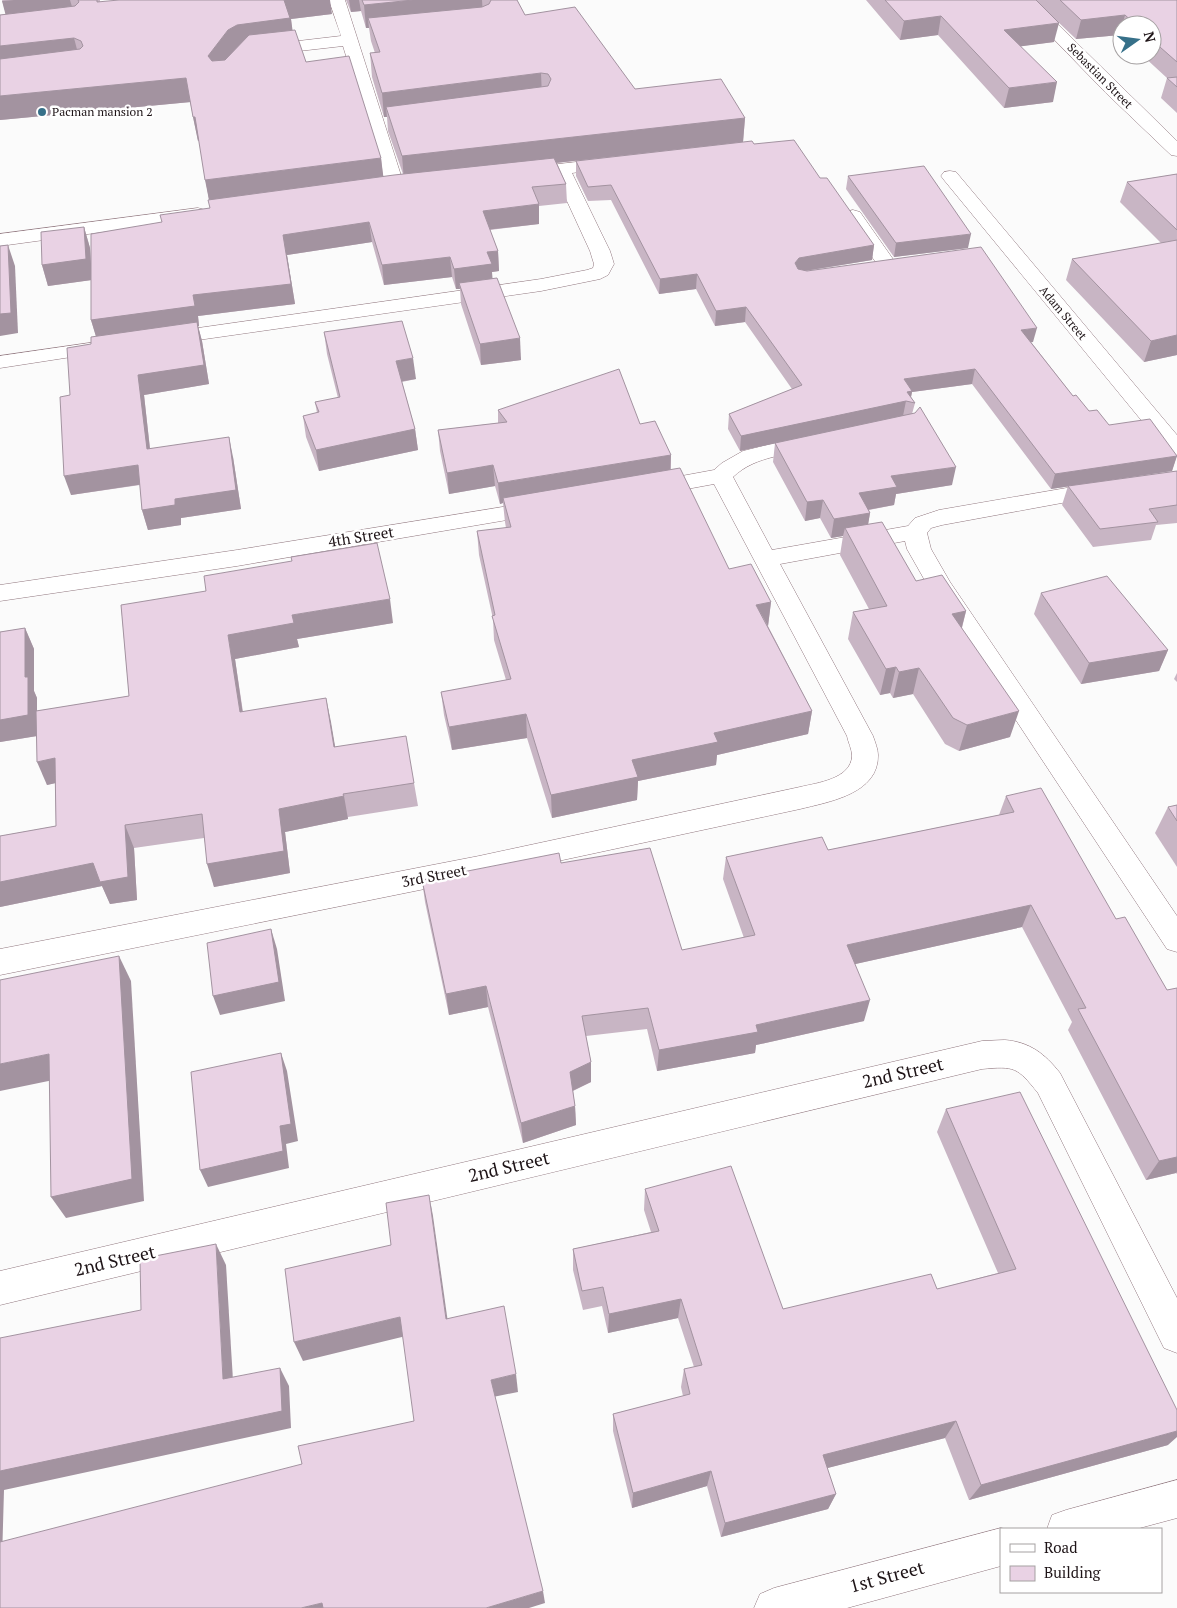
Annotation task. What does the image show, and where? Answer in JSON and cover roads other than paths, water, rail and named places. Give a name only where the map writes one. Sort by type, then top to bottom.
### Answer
[{"type":"street","points":[[337,0],[396,188]]},
{"type":"street","name":"Sebastian Street","points":[[1024,0],[1112,89],[1177,151]]},
{"type":"street","points":[[248,53],[368,34]]},
{"type":"street","points":[[376,125],[395,122]]},
{"type":"street","points":[[502,175],[627,161]]},
{"type":"street","points":[[148,341],[532,286],[593,275],[601,271],[604,264],[600,251],[561,168]]},
{"type":"street","name":"Adam Street","points":[[950,176],[1001,251],[1177,449]]},
{"type":"street","points":[[376,191],[415,186]]},
{"type":"street","points":[[844,204],[887,266]]},
{"type":"street","points":[[0,240],[213,212]]},
{"type":"street","points":[[0,362],[120,345]]},
{"type":"street","points":[[627,493],[722,476],[730,466],[746,458],[836,438]]},
{"type":"street","points":[[722,476],[765,559],[915,532],[923,524],[939,518],[1078,493],[1177,479]]},
{"type":"street","name":"4th Street","points":[[0,593],[238,558],[560,504]]},
{"type":"street","points":[[915,532],[919,549],[941,587],[1177,940]]},
{"type":"street","name":"3rd Street","points":[[0,962],[479,867],[800,798],[848,783],[862,771],[865,755],[860,736],[765,559]]},
{"type":"street","name":"2nd Street","points":[[0,1288],[982,1055],[1005,1053],[1019,1055],[1034,1063],[1049,1083],[1177,1334]]},
{"type":"street","points":[[1070,1528],[1177,1499]]},
{"type":"street","name":"1st Street","points":[[774,1608],[1000,1547]]},
{"type":"place","name":"Pacman mansion 2","points":[[42,112]]}]
